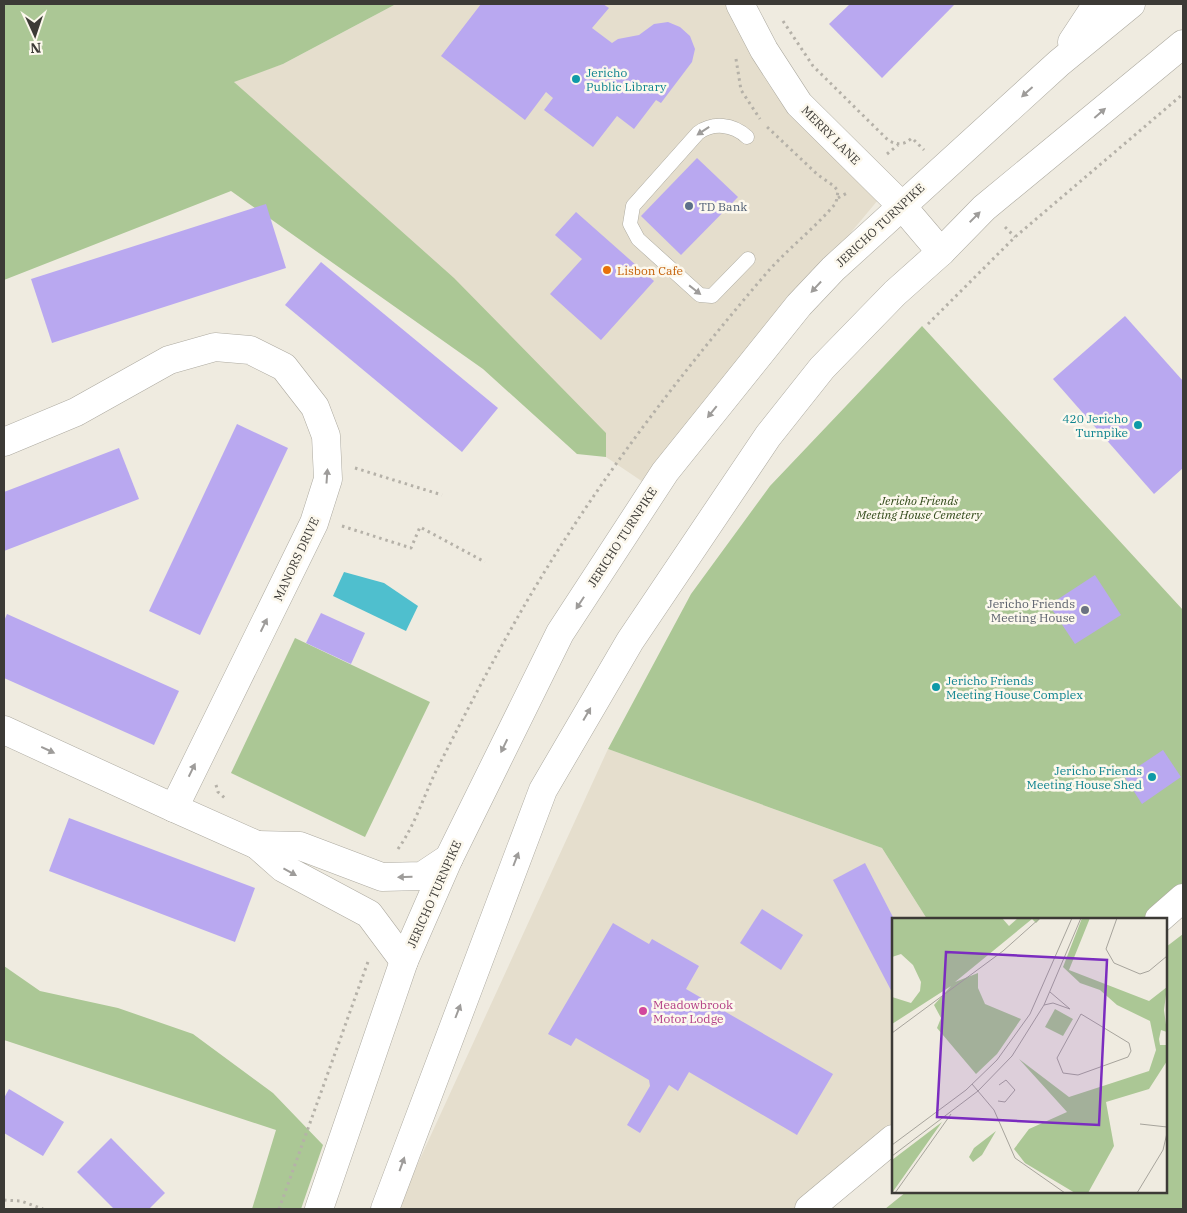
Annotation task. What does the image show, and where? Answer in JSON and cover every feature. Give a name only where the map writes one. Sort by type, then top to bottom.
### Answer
[{"type":"main road","name":"MERRY LANE","points":[[740,4],[764,50],[800,104],[902,205],[941,252]]},
{"type":"main road","points":[[1059,63],[1097,4]]},
{"type":"main road","name":"JERICHO TURNPIKE","points":[[320,1209],[404,962],[449,858],[560,633],[665,472],[799,305],[833,269],[1059,63],[1131,4]]},
{"type":"main road","points":[[385,1209],[459,1010],[548,781],[630,641],[768,436],[822,368],[895,293],[941,252],[984,208],[1183,44]]},
{"type":"main road","name":"MANORS DRIVE","points":[[4,442],[76,412],[169,360],[215,347],[250,350],[284,367],[315,407],[326,436],[328,479],[314,523],[174,808]]},
{"type":"main road","points":[[4,730],[257,845],[283,868],[369,914],[404,962]]},
{"type":"main road","points":[[257,845],[300,846],[382,877],[422,876],[449,858]]},
{"type":"main road","points":[[1160,918],[1183,898]]},
{"type":"main road","points":[[809,1209],[892,1140]]},
{"type":"lane","points":[[746,137],[739,130],[725,127],[708,127],[698,133],[633,206],[630,224],[638,239],[700,295],[712,296],[748,259]]},
{"type":"path","points":[[780,17],[813,66],[889,141],[905,144],[912,138]]},
{"type":"path","points":[[396,852],[409,833],[435,773],[522,610],[596,490],[732,313],[774,264],[836,203],[838,198],[834,186],[775,137],[749,106],[738,82],[736,55]]},
{"type":"path","points":[[928,324],[1015,237],[1183,94]]},
{"type":"path","points":[[353,467],[442,495]]},
{"type":"path","points":[[337,524],[411,548],[420,527],[485,562]]},
{"type":"path","points":[[216,778],[218,792],[228,801]]},
{"type":"path","points":[[278,1209],[372,952]]},
{"type":"path","points":[[4,1200],[21,1201],[43,1209]]},
{"type":"shaded area","points":[[396,4],[752,4],[794,86],[893,182],[643,482],[606,457],[606,433],[233,81],[283,64]]},
{"type":"shaded area","points":[[608,749],[882,848],[926,918],[892,918],[892,1138],[806,1209],[397,1209]]},
{"type":"green space","points":[[4,4],[396,4],[283,64],[234,82],[454,278],[606,433],[606,457],[577,454],[483,369],[231,191],[4,280]]},
{"type":"green space","name":"Jericho Friends Meeting House Cemetery","points":[[922,326],[1183,610],[1183,901],[1155,918],[926,918],[882,848],[608,749],[691,594],[770,486]]},
{"type":"green space","points":[[295,638],[430,702],[365,837],[231,773]]},
{"type":"green space","points":[[1183,934],[1183,1209],[885,1209],[905,1193],[1167,1193],[1167,946]]},
{"type":"green space","points":[[4,966],[40,991],[118,1008],[193,1034],[273,1093],[323,1145],[301,1209],[252,1209],[276,1130],[4,1040]]},
{"type":"water","points":[[344,572],[384,583],[418,606],[406,631],[333,596]]},
{"type":"building","name":"Jericho Public Library","points":[[481,4],[603,4],[609,8],[592,28],[612,43],[618,39],[639,35],[654,24],[668,22],[680,27],[690,36],[695,49],[692,62],[661,103],[656,100],[634,129],[617,116],[593,147],[544,110],[553,98],[546,92],[525,120],[441,56]]},
{"type":"building","points":[[850,4],[955,4],[882,78],[829,24]]},
{"type":"building","name":"TD Bank","points":[[697,158],[738,197],[681,255],[641,216]]},
{"type":"building","points":[[266,204],[286,268],[52,343],[31,279]]},
{"type":"building","name":"Lisbon Cafe","points":[[576,212],[654,281],[601,340],[550,294],[582,259],[555,235]]},
{"type":"building","points":[[321,262],[498,408],[462,452],[285,305]]},
{"type":"building","name":"420 Jericho Turnpike","points":[[1125,316],[1183,381],[1183,468],[1154,494],[1053,379]]},
{"type":"building","points":[[237,424],[288,448],[200,635],[149,611]]},
{"type":"building","points":[[119,448],[139,499],[4,551],[4,492]]},
{"type":"building","name":"Jericho Friends Meeting House","points":[[1095,575],[1121,615],[1075,644],[1049,605]]},
{"type":"building","points":[[321,613],[365,633],[351,664],[306,643]]},
{"type":"building","points":[[7,614],[179,691],[154,745],[4,678],[4,621]]},
{"type":"building","name":"Jericho Friends Meeting House Shed","points":[[1163,750],[1181,777],[1142,804],[1124,776]]},
{"type":"building","points":[[69,818],[255,888],[235,942],[49,871]]},
{"type":"building","points":[[865,863],[893,918],[892,992],[833,880]]},
{"type":"building","points":[[762,909],[803,935],[781,970],[740,943]]},
{"type":"building","name":"Meadowbrook Motor Lodge","points":[[613,923],[649,944],[652,939],[699,966],[686,989],[833,1074],[797,1135],[689,1072],[678,1091],[669,1085],[640,1133],[627,1125],[650,1086],[649,1080],[576,1038],[571,1046],[548,1034]]},
{"type":"building","points":[[9,1089],[64,1122],[43,1156],[4,1133],[4,1098]]},
{"type":"building","points":[[111,1138],[165,1193],[149,1209],[114,1209],[77,1172]]},
{"type":"place","name":"Jericho Public Library","points":[[576,79]]},
{"type":"place","name":"TD Bank","points":[[689,206]]},
{"type":"place","name":"Lisbon Cafe","points":[[607,270]]},
{"type":"place","name":"420 Jericho Turnpike","points":[[1138,425]]},
{"type":"place","name":"Jericho Friends Meeting House","points":[[1085,610]]},
{"type":"place","name":"Jericho Friends Meeting House Complex","points":[[936,687]]},
{"type":"place","name":"Jericho Friends Meeting House Shed","points":[[1152,777]]},
{"type":"place","name":"Meadowbrook Motor Lodge","points":[[643,1011]]}]
